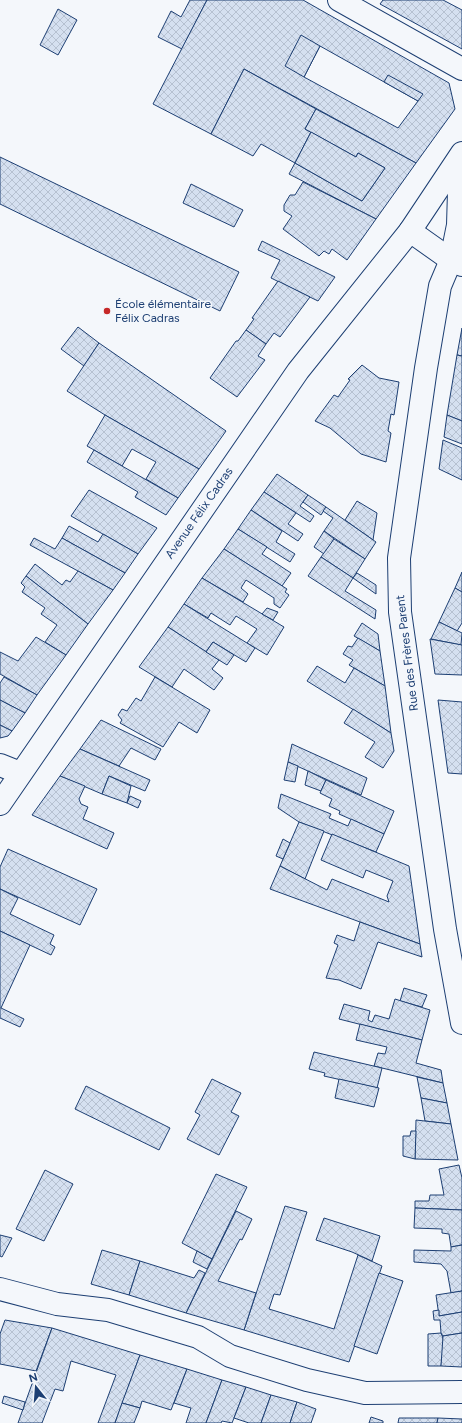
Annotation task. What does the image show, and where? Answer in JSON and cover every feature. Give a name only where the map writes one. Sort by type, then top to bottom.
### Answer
[{"type":"street","points":[[339,0],[462,69]]},
{"type":"street","name":"Avenue Félix Cadras","points":[[0,804],[298,371],[410,231],[461,155]]},
{"type":"street","name":"Rue des Frères Parent","points":[[461,155],[456,262],[440,286],[426,368],[399,558],[400,612],[446,929],[462,1023]]},
{"type":"street","points":[[410,231],[456,262]]},
{"type":"street","points":[[0,765],[20,773]]},
{"type":"street","points":[[0,1289],[57,1304],[108,1310],[198,1337],[230,1356],[307,1380],[365,1393],[462,1392]]},
{"type":"building","points":[[190,0],[207,0],[182,49],[158,37],[171,11],[181,17]]},
{"type":"building","points":[[207,0],[303,0],[449,83],[455,109],[416,163],[244,69],[211,134],[153,104]],"holes":[[[320,46],[418,101],[398,128],[304,77]]]},
{"type":"building","points":[[383,0],[443,0],[462,10],[462,49],[380,4]]},
{"type":"building","points":[[58,9],[77,20],[58,55],[40,45]]},
{"type":"building","points":[[301,35],[320,46],[304,77],[285,66]]},
{"type":"building","points":[[244,69],[316,109],[305,129],[311,132],[295,163],[261,144],[253,156],[211,134]]},
{"type":"building","points":[[388,75],[423,94],[418,101],[384,82]]},
{"type":"building","points":[[316,109],[416,163],[376,219],[289,174],[295,163],[362,201],[385,168],[358,153],[356,157],[305,129]]},
{"type":"building","points":[[311,132],[356,157],[358,153],[385,168],[362,201],[295,163]]},
{"type":"building","points":[[0,157],[239,272],[220,311],[0,204]]},
{"type":"building","points":[[303,182],[376,219],[347,260],[332,249],[329,254],[324,251],[319,256],[283,229],[292,216],[284,211],[284,205],[290,195],[295,195]]},
{"type":"building","points":[[191,184],[243,210],[234,227],[183,203]]},
{"type":"building","points":[[262,241],[335,277],[318,301],[271,278],[280,260],[258,250]]},
{"type":"building","points":[[278,281],[310,297],[280,337],[274,333],[266,344],[246,330],[254,319],[252,318]]},
{"type":"building","points":[[78,327],[99,343],[84,366],[61,349]]},
{"type":"building","points":[[462,328],[462,356],[457,355]]},
{"type":"building","points":[[246,330],[266,344],[258,356],[265,360],[237,397],[210,378],[236,341],[238,341]]},
{"type":"building","points":[[99,343],[226,431],[199,469],[105,415],[67,391]]},
{"type":"building","points":[[457,355],[462,356],[462,421],[447,415]]},
{"type":"building","points":[[362,365],[379,378],[399,382],[394,415],[391,414],[388,431],[391,433],[386,462],[361,454],[330,428],[315,421],[334,395],[338,397],[350,380],[348,379]]},
{"type":"building","points":[[105,415],[199,469],[178,498],[146,479],[156,462],[132,449],[122,466],[87,446]]},
{"type":"building","points":[[447,415],[462,421],[462,444],[444,437]]},
{"type":"building","points":[[443,440],[462,448],[462,480],[439,469]]},
{"type":"building","points":[[94,450],[178,498],[166,515],[135,497],[138,492],[87,462]]},
{"type":"building","points":[[277,474],[308,495],[300,506],[314,516],[310,522],[264,492]]},
{"type":"building","points":[[89,490],[157,528],[138,554],[71,516]]},
{"type":"building","points":[[264,492],[296,513],[288,524],[303,534],[298,541],[251,510]]},
{"type":"building","points":[[308,495],[326,507],[321,515],[303,502]]},
{"type":"building","points":[[357,501],[377,513],[373,540],[345,520]]},
{"type":"building","points":[[326,507],[376,542],[365,559],[324,531],[333,518],[323,511]]},
{"type":"building","points":[[251,510],[282,531],[276,542],[295,554],[290,562],[238,529]]},
{"type":"building","points":[[69,526],[98,542],[103,534],[138,554],[125,573],[62,538]]},
{"type":"building","points":[[238,529],[267,547],[262,554],[291,573],[282,586],[224,549]]},
{"type":"building","points":[[324,531],[334,539],[324,554],[314,547]]},
{"type":"building","points":[[34,538],[55,549],[62,538],[125,573],[113,590],[30,545]]},
{"type":"building","points":[[334,539],[365,559],[353,578],[321,557]]},
{"type":"building","points":[[224,549],[287,589],[285,592],[289,595],[280,608],[274,604],[274,598],[246,580],[241,588],[248,594],[243,602],[202,578]]},
{"type":"building","points":[[321,557],[353,578],[345,591],[376,610],[375,619],[308,576]]},
{"type":"building","points":[[35,564],[62,585],[66,580],[70,582],[78,571],[113,590],[88,624],[26,576]]},
{"type":"building","points":[[462,572],[462,592],[455,588]]},
{"type":"building","points":[[357,573],[376,585],[376,594],[353,578]]},
{"type":"building","points":[[26,576],[88,624],[66,655],[45,642],[57,625],[41,614],[45,608],[22,592],[25,587],[21,583]]},
{"type":"building","points":[[202,578],[284,627],[267,655],[247,643],[257,629],[236,616],[230,625],[211,613],[208,618],[184,604]]},
{"type":"building","points":[[455,588],[462,592],[462,623],[457,631],[439,622]]},
{"type":"building","points":[[184,604],[255,648],[246,662],[213,642],[206,652],[168,627]]},
{"type":"building","points":[[267,608],[278,612],[273,620],[262,614]]},
{"type":"building","points":[[439,622],[462,633],[461,645],[431,639]]},
{"type":"building","points":[[362,623],[378,634],[380,651],[354,636]]},
{"type":"building","points":[[168,627],[219,660],[212,669],[223,678],[214,690],[184,669],[172,687],[139,667]]},
{"type":"building","points":[[36,637],[66,655],[37,695],[0,674],[0,652],[18,661]]},
{"type":"building","points":[[358,638],[380,651],[385,686],[349,665],[353,660],[343,654],[348,646],[352,647]]},
{"type":"building","points":[[430,639],[462,645],[462,675],[435,674]]},
{"type":"building","points":[[213,642],[234,655],[227,665],[206,652]]},
{"type":"building","points":[[317,666],[345,683],[354,668],[385,686],[391,733],[307,681]]},
{"type":"building","points":[[4,677],[37,695],[25,713],[0,700],[0,683]]},
{"type":"building","points":[[155,677],[210,710],[197,733],[179,722],[163,747],[120,723],[122,720],[118,715],[122,709],[127,711],[136,698],[141,701]]},
{"type":"building","points":[[0,700],[25,713],[12,731],[0,725]]},
{"type":"building","points":[[438,700],[462,702],[462,774],[448,773]]},
{"type":"building","points":[[353,709],[391,733],[394,751],[383,768],[365,757],[375,742],[344,723]]},
{"type":"building","points":[[101,720],[161,749],[155,760],[131,748],[119,766],[80,749]]},
{"type":"building","points":[[0,725],[12,731],[8,736],[0,738]]},
{"type":"building","points":[[292,744],[367,778],[361,795],[288,762]]},
{"type":"building","points":[[80,749],[150,780],[145,791],[109,776],[102,794],[60,776]]},
{"type":"building","points":[[288,762],[298,766],[295,782],[284,780]]},
{"type":"building","points":[[308,771],[326,780],[321,791],[305,785]]},
{"type":"building","points":[[60,776],[85,786],[79,799],[81,804],[88,807],[83,819],[114,833],[107,849],[32,815]]},
{"type":"building","points":[[109,776],[131,786],[127,803],[102,794]]},
{"type":"building","points":[[326,780],[394,811],[384,834],[339,814],[340,811],[329,806],[332,799],[320,793]]},
{"type":"building","points":[[281,794],[331,814],[329,818],[348,826],[351,819],[384,834],[376,852],[299,822],[278,808]]},
{"type":"building","points":[[130,796],[141,801],[138,808],[127,803]]},
{"type":"building","points":[[299,822],[324,831],[305,879],[280,866]]},
{"type":"building","points":[[332,834],[409,866],[420,944],[270,889],[280,866],[327,890],[332,879],[389,902],[387,896],[393,881],[366,870],[363,878],[321,860]]},
{"type":"building","points":[[283,839],[290,843],[283,859],[276,856]]},
{"type":"building","points":[[8,849],[97,889],[80,925],[0,889],[0,867]]},
{"type":"building","points":[[0,889],[18,898],[10,914],[54,935],[50,944],[55,947],[51,955],[0,931]]},
{"type":"building","points":[[360,922],[420,944],[422,957],[378,942],[361,989],[339,980],[326,978],[338,945],[334,943],[337,935],[354,941]]},
{"type":"building","points":[[0,931],[30,945],[1,1008],[24,1019],[20,1027],[0,1018]]},
{"type":"building","points":[[404,988],[427,995],[422,1007],[400,1001]]},
{"type":"building","points":[[395,999],[430,1010],[422,1040],[339,1019],[344,1004],[370,1011],[368,1020],[372,1022],[375,1015],[389,1019]]},
{"type":"building","points":[[360,1024],[422,1040],[416,1063],[441,1070],[443,1083],[374,1066],[378,1053],[385,1054],[387,1047],[356,1040]]},
{"type":"building","points":[[314,1052],[382,1068],[377,1088],[324,1076],[325,1073],[309,1069]]},
{"type":"building","points":[[417,1077],[443,1083],[447,1103],[421,1098]]},
{"type":"building","points":[[212,1079],[241,1093],[231,1112],[239,1116],[219,1155],[187,1139],[200,1115],[195,1112]]},
{"type":"building","points":[[339,1079],[379,1088],[374,1107],[335,1098]]},
{"type":"building","points":[[86,1086],[170,1128],[159,1150],[75,1109]]},
{"type":"building","points":[[421,1098],[447,1103],[451,1124],[425,1121]]},
{"type":"building","points":[[416,1120],[451,1124],[458,1160],[415,1159]]},
{"type":"building","points":[[411,1131],[416,1131],[415,1159],[403,1156],[403,1136],[410,1136]]},
{"type":"building","points":[[459,1165],[462,1178],[462,1210],[415,1208],[415,1201],[429,1201],[430,1195],[444,1195],[439,1169]]},
{"type":"building","points":[[45,1170],[73,1184],[44,1241],[16,1229]]},
{"type":"building","points":[[216,1174],[247,1187],[212,1259],[182,1243]]},
{"type":"building","points":[[285,1206],[307,1212],[280,1295],[274,1294],[269,1309],[334,1329],[358,1255],[382,1266],[349,1362],[244,1330]]},
{"type":"building","points":[[415,1208],[462,1210],[462,1245],[451,1247],[449,1234],[442,1233],[442,1229],[414,1228]]},
{"type":"building","points":[[236,1211],[252,1219],[242,1240],[240,1239],[218,1281],[256,1293],[244,1330],[186,1313]]},
{"type":"building","points":[[324,1218],[380,1236],[372,1261],[352,1252],[316,1240]]},
{"type":"building","points":[[0,1235],[12,1238],[2,1257],[0,1256]]},
{"type":"building","points":[[462,1245],[462,1291],[451,1293],[447,1271],[441,1264],[414,1262],[414,1250],[451,1251],[451,1247]]},
{"type":"building","points":[[102,1250],[140,1261],[129,1295],[91,1284]]},
{"type":"building","points":[[197,1251],[212,1259],[207,1269],[193,1262]]},
{"type":"building","points":[[140,1261],[194,1278],[199,1270],[205,1273],[186,1313],[129,1295]]},
{"type":"building","points":[[379,1273],[403,1281],[377,1354],[354,1346]]},
{"type":"building","points":[[462,1291],[462,1312],[439,1316],[436,1295]]},
{"type":"building","points":[[439,1310],[439,1316],[462,1312],[462,1333],[443,1336],[441,1333],[440,1320],[434,1320],[433,1311]]},
{"type":"building","points":[[5,1320],[52,1328],[36,1371],[0,1364],[0,1334]]},
{"type":"building","points":[[52,1328],[140,1355],[115,1423],[98,1423],[116,1375],[71,1361],[63,1391],[55,1389],[42,1423],[18,1423]]},
{"type":"building","points":[[441,1333],[444,1341],[441,1366],[428,1366],[428,1334]]},
{"type":"building","points":[[462,1333],[462,1367],[441,1366],[443,1336]]},
{"type":"building","points":[[140,1355],[187,1369],[171,1410],[142,1401],[140,1408],[122,1403]]},
{"type":"building","points":[[187,1369],[222,1380],[206,1423],[186,1423],[191,1408],[174,1403]]},
{"type":"building","points":[[222,1380],[246,1387],[232,1423],[222,1421],[221,1423],[206,1423]]},
{"type":"building","points":[[246,1387],[271,1395],[261,1423],[249,1423],[234,1418]]},
{"type":"building","points":[[271,1395],[297,1402],[290,1423],[261,1423]]},
{"type":"building","points":[[4,1396],[25,1402],[23,1410],[2,1403]]},
{"type":"building","points":[[297,1402],[316,1409],[311,1423],[290,1423]]},
{"type":"building","points":[[122,1403],[140,1408],[134,1423],[115,1423]]},
{"type":"building","points":[[371,1417],[383,1421],[383,1423],[369,1423]]},
{"type":"building","points":[[399,1418],[438,1418],[437,1423],[398,1423]]},
{"type":"building","points":[[438,1418],[462,1419],[462,1423],[437,1423]]},
{"type":"place","name":"École élémentaire Félix Cadras","points":[[107,311]]}]
